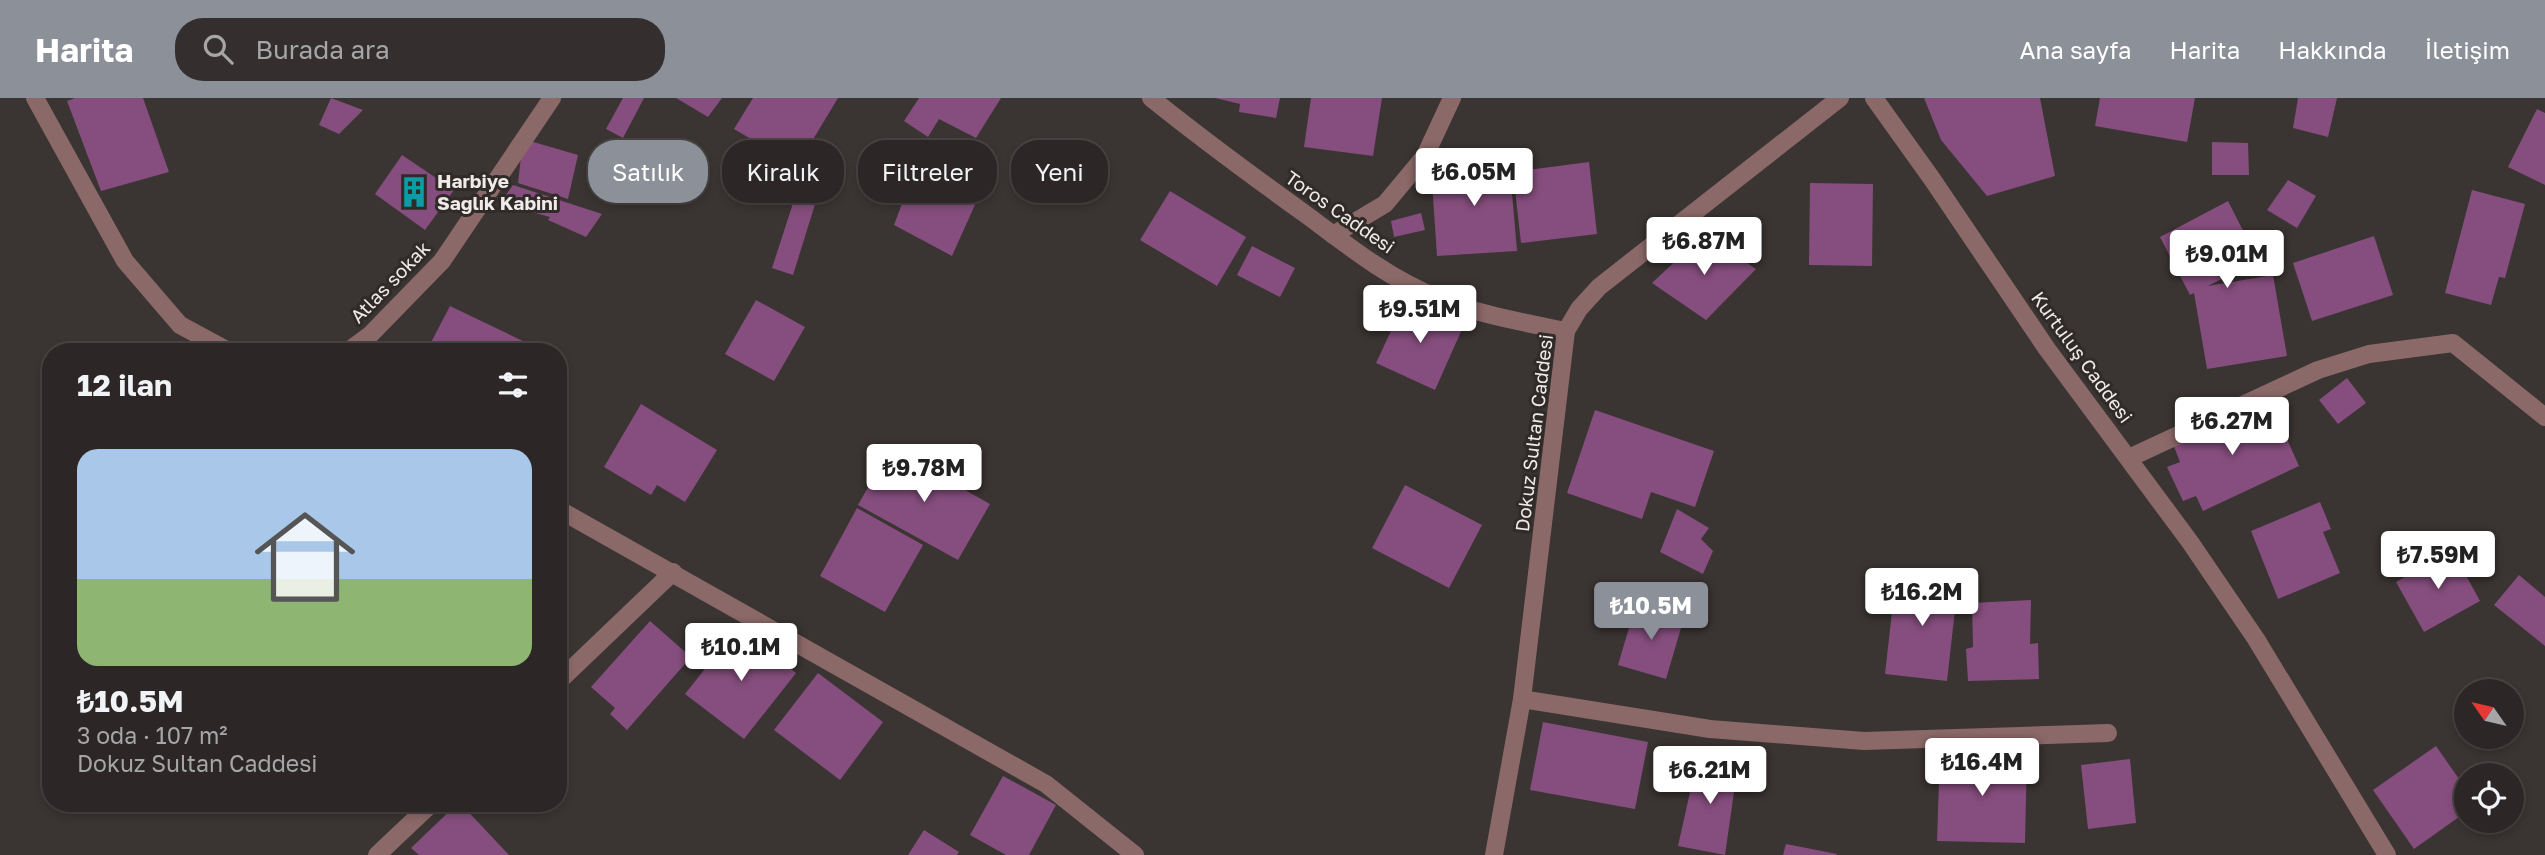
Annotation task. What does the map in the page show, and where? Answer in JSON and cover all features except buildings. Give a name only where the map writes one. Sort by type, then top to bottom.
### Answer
[{"type":"street","points":[[35,98],[125,261],[180,325],[213,343]]},
{"type":"street","name":"Atlas sokak","points":[[359,343],[442,261],[552,98]]},
{"type":"street","name":"Toros Caddesi","points":[[1151,98],[1333,235],[1398,278],[1436,298],[1490,316],[1566,331]]},
{"type":"street","points":[[1333,235],[1385,204],[1425,156],[1452,98]]},
{"type":"street","name":"Dokuz Sultan Caddesi","points":[[1494,855],[1521,698],[1566,331],[1579,309],[1599,287],[1840,98]]},
{"type":"street","name":"Kurtuluş Caddesi","points":[[1874,98],[1932,178],[2047,349],[2129,458],[2256,639],[2387,855]]},
{"type":"street","points":[[2129,458],[2318,370],[2369,354],[2453,343],[2545,416]]},
{"type":"street","points":[[567,514],[1046,784],[1135,855]]},
{"type":"street","points":[[567,673],[674,572]]},
{"type":"street","points":[[1521,698],[1710,729],[1864,741],[2108,733]]},
{"type":"street","points":[[377,855],[422,812]]},
{"type":"place","name":"Harbiye Sağlık Kabini","points":[[414,192]]}]
